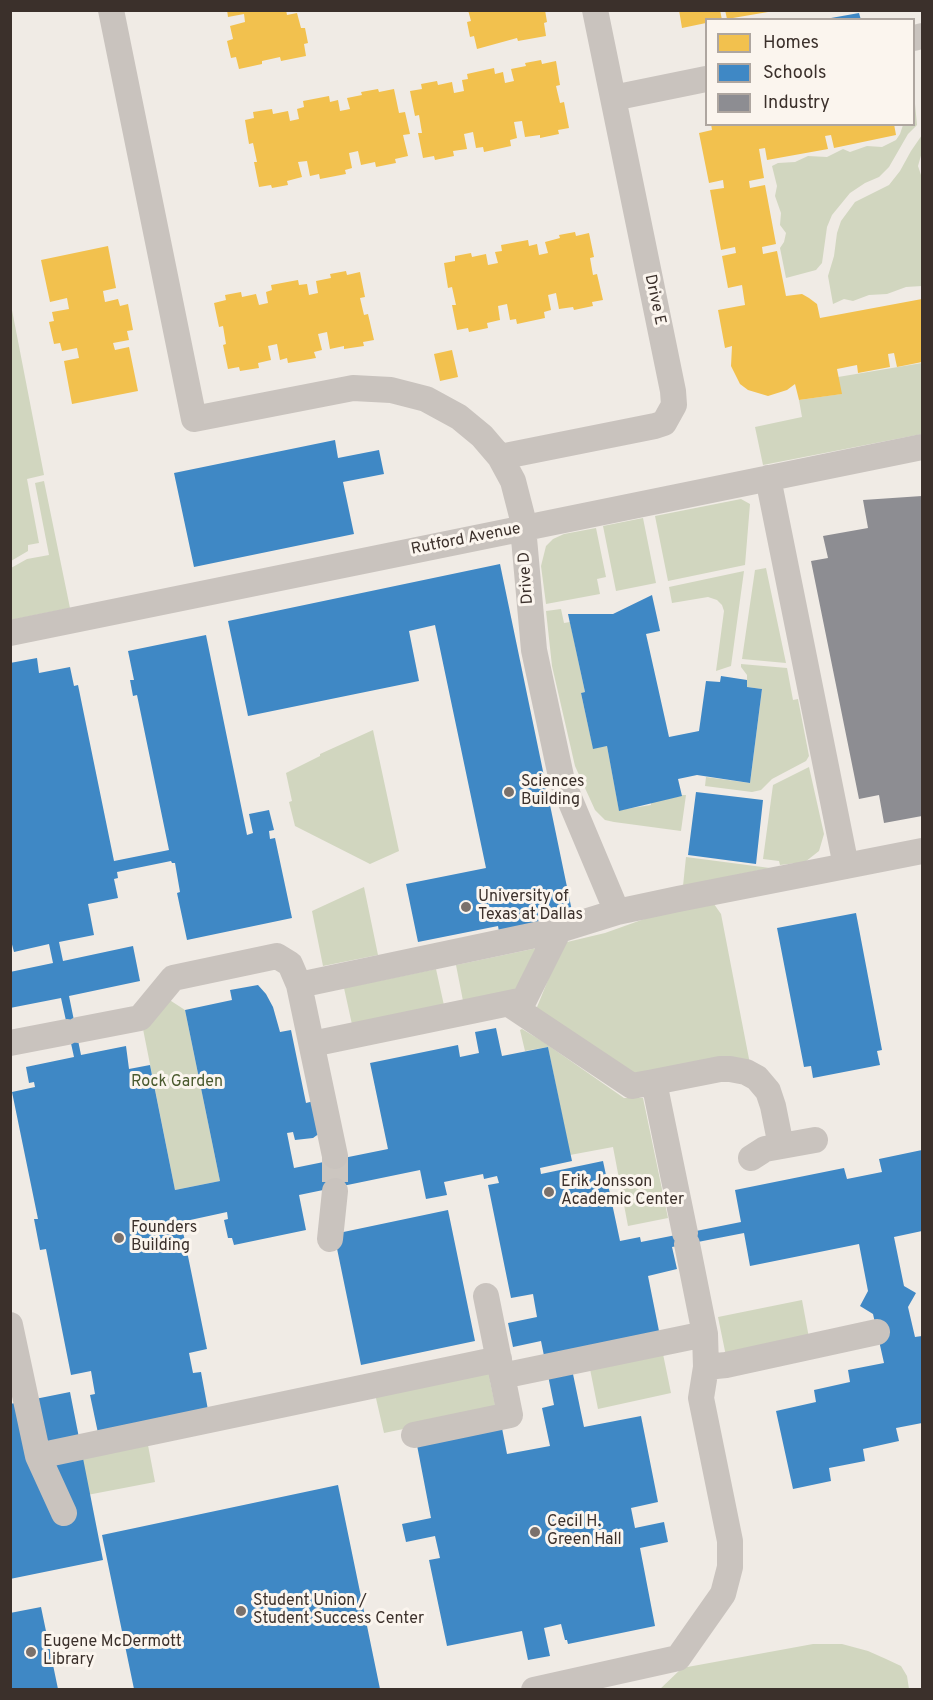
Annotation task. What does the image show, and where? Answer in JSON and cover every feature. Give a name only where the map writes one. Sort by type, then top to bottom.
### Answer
[{"type":"street","name":"Drive D","points":[[111,10],[194,419],[353,388],[391,390],[426,399],[449,411],[482,436],[500,457],[518,493],[524,528],[534,650],[562,781],[617,912]]},
{"type":"street","name":"Drive E","points":[[500,457],[655,426],[664,423],[674,405],[595,10]]},
{"type":"street","points":[[613,98],[705,79]]},
{"type":"street","name":"Rutford Avenue","points":[[10,633],[922,447]]},
{"type":"street","points":[[768,478],[846,866]]},
{"type":"street","points":[[299,985],[559,930],[617,912],[922,851]]},
{"type":"street","points":[[312,1044],[524,1000],[559,930]]},
{"type":"street","points":[[10,1043],[140,1018],[173,978],[277,956],[290,964],[299,985],[334,1156]]},
{"type":"street","points":[[509,1004],[632,1086],[720,1069],[746,1072],[757,1078],[768,1091],[781,1146]]},
{"type":"street","points":[[534,1689],[678,1658],[723,1594],[731,1558],[730,1541],[701,1398],[706,1367],[705,1334],[654,1082]]},
{"type":"street","points":[[751,1158],[765,1149],[815,1140]]},
{"type":"street","points":[[330,1239],[335,1191]]},
{"type":"street","points":[[414,1435],[510,1415],[486,1296]]},
{"type":"street","points":[[10,1325],[38,1456],[64,1513]]},
{"type":"street","points":[[706,1367],[726,1365],[877,1332]]},
{"type":"street","points":[[38,1456],[500,1368],[705,1334]]},
{"type":"green space","points":[[915,104],[917,125],[908,134],[889,167],[879,177],[850,193],[832,215],[827,227],[822,263],[816,270],[786,278],[780,248],[786,233],[780,225],[781,213],[775,196],[777,186],[772,166],[778,163],[795,162],[808,156],[827,157],[843,149],[850,152],[867,146],[882,147],[896,140],[903,126],[915,126]]},
{"type":"green space","points":[[922,135],[922,152],[918,166],[922,178],[922,286],[906,287],[887,294],[869,295],[853,301],[844,299],[833,304],[828,276],[841,221],[855,202],[889,185]]},
{"type":"green space","points":[[11,305],[44,475],[27,479],[39,543],[28,545],[28,551],[11,561]]},
{"type":"green space","points":[[922,363],[922,434],[763,465],[755,427],[802,417],[799,400],[841,394],[838,377]]},
{"type":"green space","points":[[44,481],[70,608],[11,620],[11,568],[27,559],[49,555],[35,483]]},
{"type":"green space","points":[[741,499],[750,504],[745,565],[668,581],[655,516]]},
{"type":"green space","points":[[643,518],[656,583],[616,591],[603,526]]},
{"type":"green space","points":[[596,528],[606,577],[597,579],[600,594],[546,604],[541,566],[546,546],[553,539],[564,534]]},
{"type":"green space","points":[[766,568],[786,663],[742,659],[755,570]]},
{"type":"green space","points":[[744,571],[731,666],[716,671],[724,611],[722,605],[717,600],[708,597],[672,603],[669,587]]},
{"type":"green space","points":[[561,609],[564,623],[570,622],[585,692],[581,693],[593,748],[607,746],[619,810],[651,805],[651,802],[686,795],[681,831],[605,820],[595,810],[575,766],[552,666],[546,611]]},
{"type":"green space","points":[[741,664],[787,668],[793,700],[798,699],[809,756],[806,761],[772,779],[761,790],[752,792],[705,786],[706,777],[750,783],[762,689],[747,687],[747,675]]},
{"type":"green space","points":[[373,730],[399,851],[370,864],[295,826],[289,802],[292,801],[286,773],[320,754]]},
{"type":"green space","points":[[809,767],[824,834],[819,851],[805,862],[780,865],[779,861],[763,859],[773,785]]},
{"type":"green space","points":[[686,857],[770,868],[683,886]]},
{"type":"green space","points":[[364,887],[378,955],[323,966],[312,911]]},
{"type":"green space","points":[[714,904],[721,914],[750,1064],[634,1075],[535,1012],[563,943],[605,933],[647,918]]},
{"type":"green space","points":[[537,948],[512,996],[464,1006],[456,965]]},
{"type":"green space","points":[[436,969],[445,1010],[353,1029],[344,988]]},
{"type":"green space","name":"Rock Garden","points":[[168,999],[185,1010],[220,1181],[175,1190],[143,1029]]},
{"type":"green space","points":[[522,1029],[624,1098],[643,1098],[668,1218],[628,1226],[613,1147],[570,1155],[548,1047],[525,1051],[520,1030]]},
{"type":"green space","points":[[802,1300],[809,1338],[726,1356],[718,1317]]},
{"type":"green space","points":[[663,1354],[671,1393],[598,1409],[590,1369]]},
{"type":"green space","points":[[488,1371],[496,1410],[384,1433],[375,1394]]},
{"type":"green space","points":[[147,1440],[155,1482],[82,1496],[74,1455]]},
{"type":"green space","points":[[813,1644],[842,1644],[868,1651],[901,1666],[907,1676],[909,1689],[659,1690],[682,1668]]},
{"type":"building: Homes","points":[[227,10],[286,10],[287,15],[297,13],[301,28],[305,28],[308,43],[304,44],[306,56],[281,61],[280,57],[239,69],[236,57],[231,58],[227,41],[233,39],[230,26],[245,22],[244,14],[228,17]]},
{"type":"building: Homes","points":[[468,10],[545,10],[546,36],[518,41],[517,38],[477,49],[474,36],[470,37],[467,22],[471,21]]},
{"type":"building: Homes","points":[[679,10],[720,10],[722,18],[705,18],[705,23],[682,28]]},
{"type":"building: Homes","points":[[725,10],[768,10],[768,12],[727,18]]},
{"type":"building: Homes","points":[[541,60],[542,64],[556,61],[560,85],[556,86],[560,103],[564,102],[569,128],[558,130],[559,134],[540,138],[540,135],[525,137],[522,121],[514,122],[517,138],[510,140],[511,146],[484,152],[483,147],[476,148],[473,132],[464,134],[467,149],[453,151],[454,156],[435,160],[434,156],[423,158],[418,133],[422,133],[419,115],[415,116],[410,91],[422,89],[421,84],[437,81],[438,85],[452,82],[454,93],[464,91],[462,80],[468,79],[467,74],[494,68],[495,74],[503,72],[505,83],[514,81],[511,69]]},
{"type":"building: Homes","points":[[378,89],[379,92],[394,89],[399,113],[405,112],[410,134],[403,135],[408,156],[395,159],[396,163],[376,167],[375,162],[361,165],[358,151],[349,153],[352,168],[345,170],[346,174],[320,179],[319,174],[310,176],[307,161],[298,162],[302,177],[287,181],[288,185],[272,188],[271,185],[259,187],[254,162],[257,162],[253,143],[249,144],[245,120],[254,118],[253,112],[272,109],[273,114],[288,111],[290,121],[299,119],[297,109],[304,107],[303,101],[329,96],[330,102],[338,100],[340,111],[350,109],[347,98],[362,95],[361,92]]},
{"type":"building: Homes","points":[[711,126],[894,126],[896,135],[834,148],[831,135],[825,136],[828,149],[767,160],[765,148],[759,149],[764,178],[749,181],[750,188],[765,185],[776,244],[762,247],[763,254],[777,251],[786,296],[802,294],[809,298],[817,304],[820,318],[922,299],[922,362],[897,367],[894,353],[888,354],[890,367],[858,373],[857,365],[837,369],[842,394],[799,400],[795,384],[787,390],[768,396],[748,390],[740,384],[731,366],[732,346],[725,348],[718,310],[745,305],[742,285],[728,288],[722,256],[736,253],[735,247],[721,250],[710,190],[724,188],[723,180],[709,183],[699,133],[712,130]]},
{"type":"building: Homes","points":[[575,232],[576,236],[589,233],[594,257],[590,258],[593,275],[597,274],[603,300],[592,302],[593,306],[574,310],[573,307],[559,309],[556,293],[548,295],[551,310],[544,312],[545,318],[517,324],[516,319],[510,320],[507,304],[498,306],[500,320],[487,323],[488,328],[469,332],[468,328],[457,330],[452,305],[456,305],[452,287],[448,288],[444,263],[455,261],[455,256],[471,253],[472,257],[486,254],[488,265],[498,263],[495,252],[502,251],[501,245],[528,240],[529,246],[537,244],[539,255],[548,253],[545,242],[560,238],[559,235]]},
{"type":"building: Homes","points":[[108,246],[116,288],[103,291],[105,302],[118,299],[120,306],[128,304],[133,330],[127,331],[129,340],[113,343],[115,350],[129,347],[138,391],[72,404],[64,361],[79,358],[77,348],[62,351],[60,343],[54,344],[49,322],[54,321],[52,312],[69,309],[67,298],[50,302],[41,260]]},
{"type":"building: Homes","points":[[346,271],[347,275],[360,272],[365,297],[360,298],[364,315],[368,314],[374,340],[363,342],[364,346],[330,349],[327,332],[318,334],[322,350],[314,352],[316,358],[288,363],[287,358],[280,360],[277,344],[268,346],[271,360],[258,363],[259,368],[240,371],[239,367],[228,369],[223,345],[226,344],[223,326],[219,327],[214,303],[226,300],[225,295],[241,292],[242,297],[256,294],[259,305],[268,303],[266,292],[272,290],[271,285],[298,280],[299,285],[307,284],[309,295],[318,293],[316,281],[331,278],[330,274]]},
{"type":"building: Homes","points":[[452,350],[458,377],[440,381],[434,354]]},
{"type":"building: Schools","points":[[859,13],[860,18],[831,18]]},
{"type":"building: Schools","points":[[335,440],[338,458],[379,450],[384,474],[343,482],[354,534],[194,567],[174,473]]},
{"type":"building: Schools","name":"Sciences Building","points":[[500,564],[572,911],[542,917],[544,928],[500,937],[498,926],[418,942],[406,884],[486,868],[435,625],[409,631],[419,681],[248,716],[228,621]]},
{"type":"building: Schools","points":[[652,595],[660,631],[646,634],[669,737],[699,731],[706,681],[720,682],[721,676],[747,680],[747,687],[762,689],[750,783],[697,775],[678,779],[682,796],[619,811],[607,746],[593,749],[581,693],[585,692],[568,614],[613,614]]},
{"type":"building: Schools","points":[[206,635],[247,835],[253,833],[249,814],[269,810],[274,830],[269,831],[270,839],[275,838],[292,918],[187,940],[177,893],[180,892],[175,863],[171,861],[117,872],[118,878],[114,879],[118,898],[88,904],[94,935],[59,942],[63,961],[133,946],[140,981],[69,996],[81,1055],[126,1046],[129,1069],[150,1065],[175,1190],[220,1181],[185,1010],[232,1000],[230,990],[258,985],[273,1007],[280,1032],[291,1030],[306,1103],[314,1101],[320,1133],[313,1138],[295,1140],[293,1132],[287,1133],[294,1168],[388,1149],[370,1063],[458,1045],[460,1057],[479,1053],[475,1032],[496,1028],[502,1056],[548,1047],[572,1161],[540,1168],[541,1174],[603,1161],[620,1241],[640,1237],[641,1242],[741,1222],[735,1190],[844,1168],[847,1179],[882,1172],[879,1159],[922,1150],[922,1231],[894,1237],[904,1286],[916,1293],[908,1307],[915,1337],[922,1336],[922,1423],[896,1428],[899,1441],[863,1449],[865,1461],[829,1468],[831,1481],[793,1489],[776,1411],[816,1402],[814,1390],[850,1382],[848,1370],[884,1363],[873,1314],[860,1306],[868,1291],[859,1244],[750,1266],[744,1233],[672,1247],[677,1269],[648,1276],[659,1331],[568,1350],[584,1427],[641,1416],[658,1502],[631,1508],[635,1528],[664,1522],[668,1542],[640,1548],[655,1626],[568,1644],[561,1624],[544,1628],[550,1656],[528,1660],[522,1631],[447,1646],[429,1560],[440,1558],[435,1536],[406,1542],[402,1524],[431,1518],[416,1440],[501,1423],[507,1454],[550,1446],[542,1408],[554,1405],[541,1341],[513,1347],[508,1323],[537,1317],[533,1294],[511,1298],[488,1185],[499,1183],[497,1176],[484,1179],[483,1174],[444,1182],[447,1195],[426,1199],[420,1170],[299,1195],[306,1230],[234,1245],[232,1238],[228,1238],[224,1220],[228,1219],[227,1212],[181,1222],[207,1349],[189,1353],[193,1373],[201,1372],[208,1410],[98,1433],[90,1395],[95,1394],[91,1371],[71,1375],[46,1249],[40,1250],[34,1219],[38,1219],[12,1092],[35,1087],[34,1082],[29,1083],[26,1067],[74,1057],[61,998],[10,1008],[10,972],[53,963],[49,944],[14,952],[10,937],[10,663],[37,658],[39,673],[70,667],[74,686],[78,685],[114,861],[169,850],[137,695],[133,696],[130,680],[134,680],[128,651]]},
{"type":"building: Schools","points":[[696,792],[763,800],[756,864],[688,855]]},
{"type":"building: Schools","points":[[856,913],[882,1050],[877,1051],[880,1065],[813,1078],[811,1066],[804,1067],[777,928]]},
{"type":"building: Schools","points":[[448,1210],[475,1341],[361,1365],[334,1234]]},
{"type":"building: Schools","points":[[70,1392],[103,1560],[10,1579],[10,1404]]},
{"type":"building: Schools","name":"Student Union / Student Success Center","points":[[338,1485],[380,1689],[134,1689],[102,1535]]},
{"type":"building: Schools","name":"Eugene McDermott Library","points":[[41,1607],[58,1689],[10,1689],[10,1613]]},
{"type":"building: Industry","points":[[922,496],[922,816],[884,823],[879,795],[859,799],[811,561],[828,558],[823,536],[868,528],[863,500]]},
{"type":"tunnel","points":[[335,1156],[335,1191]]},
{"type":"place","name":"Sciences Building","points":[[509,792]]},
{"type":"place","name":"University of Texas at Dallas","points":[[466,907]]},
{"type":"place","name":"Erik Jonsson Academic Center","points":[[549,1192]]},
{"type":"place","name":"Founders Building","points":[[119,1238]]},
{"type":"place","name":"Cecil H. Green Hall","points":[[535,1532]]},
{"type":"place","name":"Student Union / Student Success Center","points":[[241,1611]]},
{"type":"place","name":"Eugene McDermott Library","points":[[31,1652]]}]
